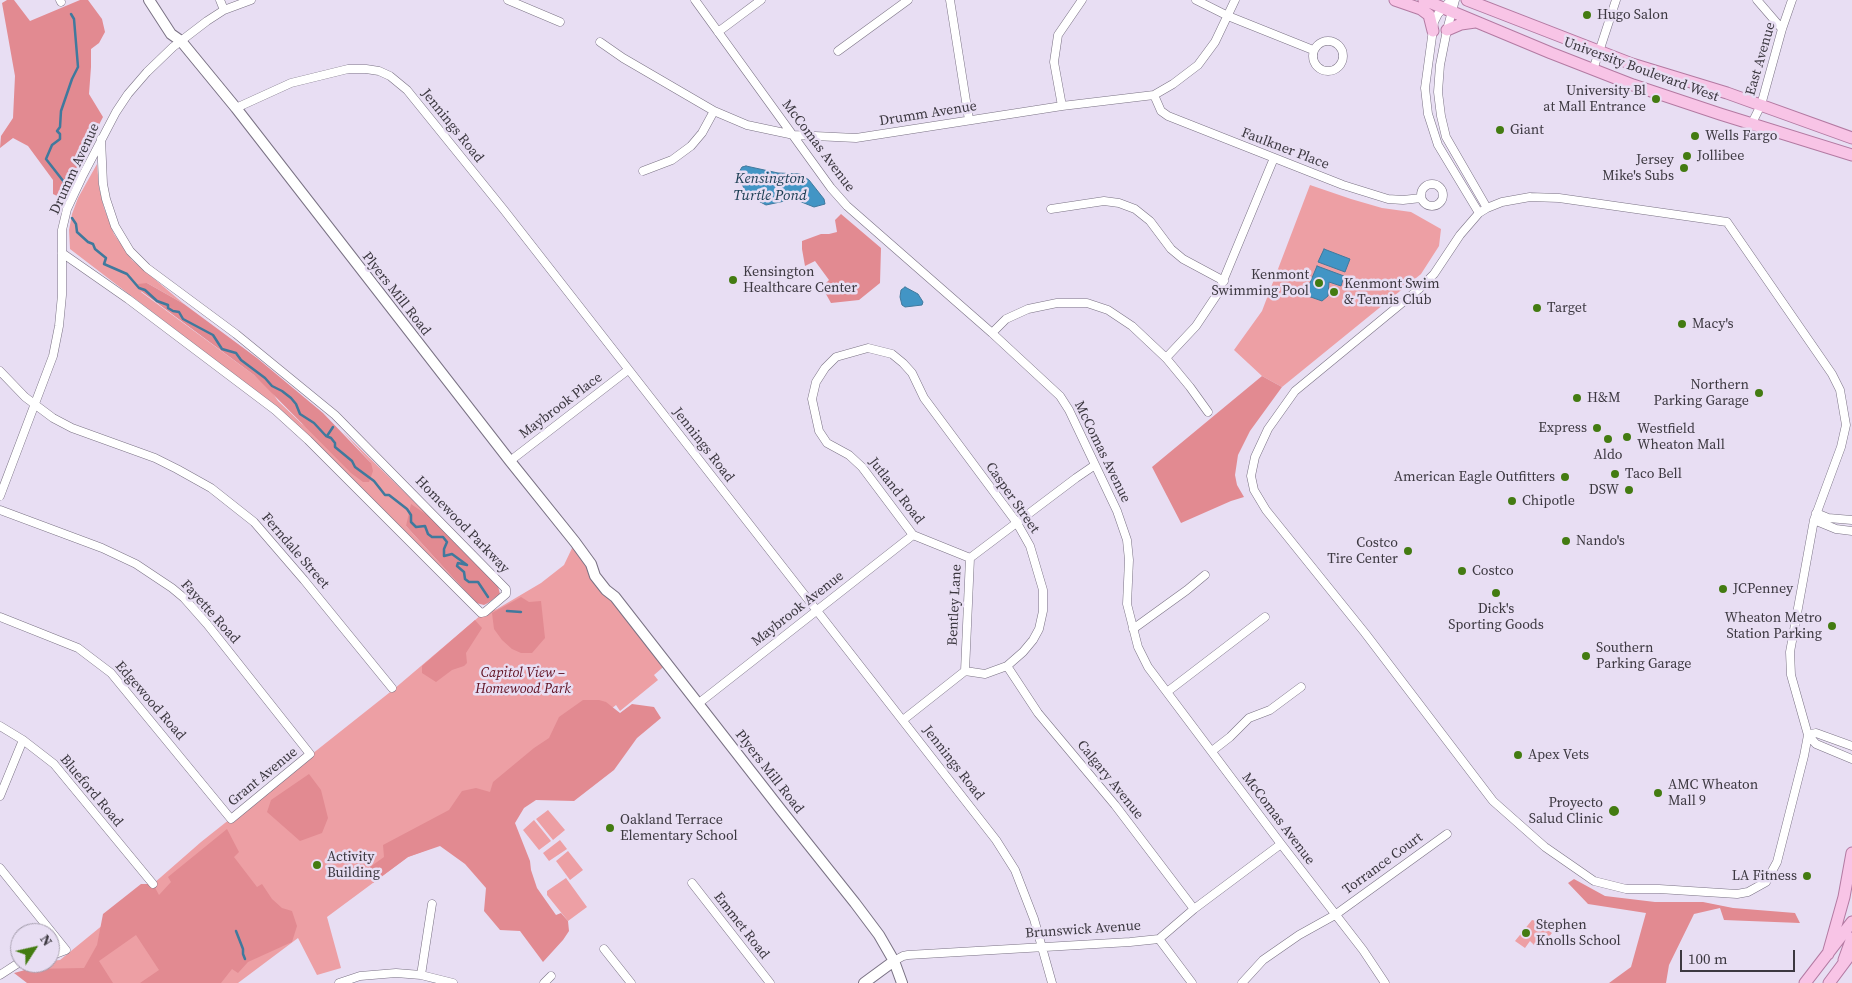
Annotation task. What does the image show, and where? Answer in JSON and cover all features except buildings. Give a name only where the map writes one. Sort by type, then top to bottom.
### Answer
[{"type":"main road","points":[[1395,0],[1421,9],[1429,15],[1433,31]]},
{"type":"main road","name":"University Boulevard West","points":[[1424,0],[1451,5],[1475,22],[1641,88],[1852,155]]},
{"type":"main road","name":"University Boulevard West","points":[[1467,0],[1598,52],[1649,70],[1727,93],[1852,138]]},
{"type":"main road","points":[[1447,30],[1461,24],[1475,22]]},
{"type":"main road","points":[[1828,954],[1844,898],[1852,853]]},
{"type":"main road","points":[[1805,983],[1852,922]]},
{"type":"main road","points":[[1842,966],[1852,938]]},
{"type":"main road","points":[[1829,983],[1852,952]]},
{"type":"street","name":"Plyers Mill Road","points":[[149,0],[177,29],[181,41],[236,108],[575,542],[590,564],[605,578],[615,596],[855,903],[879,936],[895,963],[902,983]]},
{"type":"street","points":[[220,0],[224,10]]},
{"type":"street","name":"Drumm Avenue","points":[[0,496],[52,356],[59,326],[62,295],[62,230],[67,209],[101,140],[128,94],[147,72],[200,25],[224,10],[251,0]]},
{"type":"street","points":[[508,0],[560,22]]},
{"type":"street","name":"McComas Avenue","points":[[695,0],[831,188],[847,206],[992,333],[1060,396],[1069,410],[1117,511],[1127,540],[1129,560],[1127,604],[1138,647],[1148,667],[1280,844],[1363,950],[1382,982]]},
{"type":"street","points":[[718,32],[761,0]]},
{"type":"street","points":[[838,51],[908,0]]},
{"type":"street","points":[[950,0],[969,120]]},
{"type":"street","points":[[1062,106],[1054,62],[1058,35],[1082,0]]},
{"type":"street","points":[[1196,0],[1228,16],[1313,50]]},
{"type":"street","name":"Drumm Avenue","points":[[600,42],[623,58],[714,111],[760,129],[794,136],[856,138],[1062,106],[1154,95],[1174,84],[1198,65],[1215,42],[1235,0]]},
{"type":"street","points":[[1593,70],[1616,0]]},
{"type":"street","points":[[1757,0],[1782,30]]},
{"type":"street","name":"East Avenue","points":[[1752,123],[1761,105],[1792,0]]},
{"type":"street","points":[[1451,5],[1438,14],[1433,31],[1425,88],[1428,114],[1438,145],[1479,213]]},
{"type":"street","points":[[1451,5],[1440,65],[1441,116],[1446,137],[1486,208]]},
{"type":"street","name":"Jennings Road","points":[[236,108],[291,82],[348,69],[378,71],[390,76],[407,90],[504,210],[996,840],[1015,870],[1034,919],[1052,983]]},
{"type":"street","name":"Faulkner Place","points":[[1154,95],[1161,111],[1168,116],[1343,185],[1388,199],[1421,198]]},
{"type":"street","points":[[643,171],[672,160],[691,146],[702,133],[714,111]]},
{"type":"street","name":"Homewood Parkway","points":[[62,253],[128,299],[275,410],[315,447],[481,612],[486,612],[506,594],[506,589],[335,415],[236,334],[147,268],[130,251],[115,226],[106,199],[103,184],[101,140]]},
{"type":"street","points":[[1166,358],[1196,326],[1218,293],[1274,158]]},
{"type":"street","points":[[1808,735],[1777,862],[1772,873],[1760,887],[1737,894],[1659,888],[1626,888],[1594,881],[1545,846],[1494,801],[1365,633],[1266,510],[1254,490],[1251,476],[1255,457],[1268,430],[1295,391],[1420,289],[1434,274],[1460,235],[1479,213],[1486,208],[1506,201],[1530,197],[1559,198],[1727,222],[1832,374],[1840,390],[1846,425],[1841,448],[1815,517],[1790,652],[1791,675],[1808,735],[1816,744],[1852,759]]},
{"type":"street","points":[[1051,209],[1104,201],[1120,203],[1135,208],[1150,221],[1171,249],[1183,259],[1224,281]]},
{"type":"street","points":[[992,333],[1006,319],[1028,309],[1057,303],[1087,303],[1108,310],[1132,326],[1166,358],[1208,412]]},
{"type":"street","name":"Jutland Road","points":[[882,351],[868,348],[836,356],[825,368],[816,382],[812,399],[819,431],[828,443],[849,455],[862,467],[914,535],[970,558]]},
{"type":"street","name":"Casper Street","points":[[882,351],[892,354],[912,373],[924,398],[1017,523],[1030,546],[1038,569],[1043,590],[1043,611],[1039,629],[1033,640],[1007,666],[985,674],[965,671]]},
{"type":"street","name":"Maybrook Place","points":[[510,461],[628,370]]},
{"type":"street","name":"Ferndale Street","points":[[0,371],[35,405],[52,418],[72,428],[155,458],[177,469],[210,488],[254,522],[392,688]]},
{"type":"street","name":"Bentley Lane","points":[[965,671],[970,558],[1076,478],[1095,466]]},
{"type":"street","name":"Fayette Road","points":[[0,510],[102,548],[136,564],[172,588],[184,598],[207,624],[310,754]]},
{"type":"street","points":[[1815,517],[1852,520]]},
{"type":"street","points":[[1815,517],[1836,529],[1852,532]]},
{"type":"street","name":"Maybrook Avenue","points":[[699,703],[914,535]]},
{"type":"street","points":[[1133,629],[1205,575]]},
{"type":"street","name":"Edgewood Road","points":[[0,617],[78,648],[111,673],[231,819]]},
{"type":"street","points":[[1167,692],[1265,617]]},
{"type":"street","name":"Calgary Avenue","points":[[1007,666],[1038,712],[1115,804],[1194,909]]},
{"type":"street","points":[[903,720],[965,671]]},
{"type":"street","points":[[1212,751],[1230,737],[1249,718],[1270,710],[1301,687]]},
{"type":"street","name":"Blueford Road","points":[[0,726],[23,740],[54,764],[152,884]]},
{"type":"street","points":[[1808,735],[1816,733],[1852,746]]},
{"type":"street","points":[[0,796],[23,740]]},
{"type":"street","name":"Grant Avenue","points":[[231,819],[310,754]]},
{"type":"street","name":"Torrance Court","points":[[1242,983],[1263,960],[1299,934],[1335,915],[1447,834]]},
{"type":"street","name":"Brunswick Avenue","points":[[864,983],[903,956],[1159,939],[1194,909],[1280,844]]},
{"type":"street","points":[[0,868],[44,923]]},
{"type":"street","name":"Emmet Road","points":[[692,883],[770,983]]},
{"type":"street","points":[[421,975],[432,904]]},
{"type":"street","points":[[1159,939],[1192,983]]},
{"type":"street","points":[[60,943],[66,950],[60,952]]},
{"type":"street","points":[[604,949],[631,983]]},
{"type":"street","name":"Plyers Mill Road","points":[[895,963],[906,976],[907,983]]},
{"type":"street","points":[[339,983],[360,976],[396,973],[421,975],[453,983]]},
{"type":"street","points":[[544,983],[551,976]]},
{"type":"green space","points":[[97,164],[99,187],[104,208],[114,234],[132,260],[184,304],[147,283],[141,292],[254,375],[270,389],[278,401],[302,424],[371,463],[343,432],[430,517],[406,526],[476,603],[319,447],[271,403],[70,249],[69,230],[72,214],[78,198]]},
{"type":"green space","name":"Kenmont Swim & Tennis Club","points":[[1310,185],[1382,208],[1411,212],[1441,229],[1439,246],[1421,274],[1282,387],[1262,376],[1234,350],[1262,311]]},
{"type":"green space","name":"Capitol View – Homewood Park","points":[[574,544],[668,663],[654,675],[658,680],[620,711],[616,705],[440,845],[408,857],[327,917],[341,968],[317,975],[298,938],[238,983],[33,983],[26,973],[60,973],[60,960],[201,842],[394,689],[481,615],[497,609],[541,583],[564,565]]},
{"type":"green space","points":[[548,810],[565,830],[553,840],[536,819]]},
{"type":"green space","points":[[534,820],[551,841],[539,850],[523,830]]},
{"type":"green space","points":[[560,840],[567,849],[549,861],[543,853]]},
{"type":"green space","points":[[568,851],[583,870],[570,880],[556,861]]},
{"type":"green space","points":[[566,878],[587,907],[568,921],[547,895],[547,891]]},
{"type":"green space","points":[[1532,920],[1552,933],[1546,940],[1543,939],[1540,943],[1537,941],[1534,945],[1530,941],[1525,948],[1515,941]]},
{"type":"shaded area","points":[[7,0],[14,0],[30,21],[80,0],[88,0],[102,19],[105,32],[99,43],[91,49],[89,94],[103,117],[61,198],[53,194],[53,180],[28,146],[13,138],[0,148],[1,136],[13,118],[15,76],[2,3]]},
{"type":"shaded area","points":[[841,214],[881,248],[880,283],[859,300],[831,303],[822,287],[829,280],[815,261],[805,266],[802,241],[821,234],[837,232],[835,220]]},
{"type":"shaded area","points":[[147,283],[184,304],[257,358],[323,413],[371,463],[373,471],[369,482],[363,482],[351,473],[254,375],[141,291],[138,284]]},
{"type":"shaded area","points":[[1262,376],[1282,387],[1250,431],[1238,455],[1235,475],[1237,485],[1244,497],[1181,523],[1152,467]]},
{"type":"shaded area","points":[[411,504],[430,517],[498,586],[500,594],[484,605],[476,603],[406,526]]},
{"type":"shaded area","points":[[521,597],[529,602],[541,601],[545,638],[532,653],[521,653],[512,649],[494,629],[492,613]]},
{"type":"shaded area","points":[[475,620],[482,628],[466,653],[467,663],[464,666],[452,670],[436,682],[422,673],[422,666]]},
{"type":"shaded area","points":[[583,700],[606,702],[620,713],[632,704],[654,707],[661,718],[637,738],[614,770],[574,801],[536,800],[524,808],[515,823],[530,861],[537,888],[556,915],[561,913],[568,921],[569,931],[543,962],[520,931],[500,930],[484,911],[486,888],[465,864],[440,846],[408,857],[373,883],[370,867],[384,857],[383,845],[449,810],[462,791],[476,788],[490,792],[493,782],[549,738],[559,717]]},
{"type":"shaded area","points":[[309,774],[321,790],[328,818],[322,833],[300,841],[267,812],[271,800]]},
{"type":"shaded area","points":[[227,829],[239,852],[234,857],[257,887],[262,884],[272,899],[282,908],[292,911],[297,926],[292,942],[248,962],[238,973],[232,969],[221,983],[140,983],[159,970],[136,935],[99,961],[113,983],[27,983],[14,973],[60,973],[60,968],[84,968],[97,945],[103,914],[141,884],[153,884],[159,895],[171,882],[168,877]]},
{"type":"shaded area","points":[[1574,879],[1605,896],[1655,902],[1703,902],[1733,908],[1795,913],[1800,923],[1724,920],[1720,908],[1694,914],[1669,965],[1666,983],[1609,983],[1631,967],[1646,913],[1588,904],[1568,883]]},
{"type":"water","name":"Kensington Turtle Pond","points":[[746,166],[778,173],[800,174],[809,180],[824,199],[825,204],[814,207],[794,199],[766,205],[749,196],[745,191],[738,174],[742,167]]},
{"type":"water","points":[[1324,249],[1350,259],[1345,272],[1318,262]]},
{"type":"water","name":"Kenmont Swimming Pool","points":[[1317,266],[1344,276],[1341,286],[1329,282],[1328,296],[1322,301],[1305,295]]},
{"type":"water","points":[[905,287],[918,294],[923,302],[922,305],[905,307],[902,305],[901,290]]},
{"type":"waterway","points":[[64,182],[46,159],[52,145],[60,139],[60,134],[57,131],[60,127],[61,111],[78,67],[74,19],[71,14]]},
{"type":"waterway","points":[[72,218],[76,224],[77,232],[93,244],[95,249],[106,258],[104,264],[127,274],[139,288],[145,290],[157,301],[168,305],[168,308],[179,312],[183,319],[213,335],[222,349],[236,353],[241,360],[265,378],[272,386],[291,398],[300,414],[331,438],[335,443],[335,447],[352,461],[355,467],[374,481],[385,495],[389,495],[407,509],[411,515],[411,522],[416,527],[425,526],[428,534],[432,537],[443,537],[447,542],[444,556],[452,554],[467,565],[458,563],[457,566],[464,572],[465,579],[469,582],[478,582],[488,597]]},
{"type":"waterway","points":[[327,436],[333,427]]},
{"type":"waterway","points":[[507,611],[521,612]]},
{"type":"waterway","points":[[236,931],[245,959]]},
{"type":"place","name":"Hugo Salon","points":[[1587,15]]},
{"type":"place","name":"University Bl at Mall Entrance","points":[[1656,99]]},
{"type":"place","name":"Giant","points":[[1500,130]]},
{"type":"place","name":"Wells Fargo","points":[[1695,136]]},
{"type":"place","name":"Jollibee","points":[[1687,156]]},
{"type":"place","name":"Jersey Mike's Subs","points":[[1684,168]]},
{"type":"place","name":"Kensington Healthcare Center","points":[[733,280]]},
{"type":"place","name":"Kenmont Swimming Pool","points":[[1319,283]]},
{"type":"place","name":"Kenmont Swim & Tennis Club","points":[[1334,292]]},
{"type":"place","name":"Target","points":[[1537,308]]},
{"type":"place","name":"Macy's","points":[[1682,324]]},
{"type":"place","name":"Northern Parking Garage","points":[[1759,393]]},
{"type":"place","name":"H&M","points":[[1577,398]]},
{"type":"place","name":"Express","points":[[1597,428]]},
{"type":"place","name":"Westfield Wheaton Mall","points":[[1627,437]]},
{"type":"place","name":"Aldo","points":[[1608,439]]},
{"type":"place","name":"Taco Bell","points":[[1615,474]]},
{"type":"place","name":"American Eagle Outfitters","points":[[1565,477]]},
{"type":"place","name":"DSW","points":[[1629,490]]},
{"type":"place","name":"Chipotle","points":[[1512,501]]},
{"type":"place","name":"Nando's","points":[[1566,541]]},
{"type":"place","name":"Costco Tire Center","points":[[1408,551]]},
{"type":"place","name":"Costco","points":[[1462,571]]},
{"type":"place","name":"JCPenney","points":[[1723,589]]},
{"type":"place","name":"Dick's Sporting Goods","points":[[1496,593]]},
{"type":"place","name":"Wheaton Metro Station Parking","points":[[1832,626]]},
{"type":"place","name":"Southern Parking Garage","points":[[1586,656]]},
{"type":"place","name":"Apex Vets","points":[[1518,755]]},
{"type":"place","name":"AMC Wheaton Mall 9","points":[[1658,793]]},
{"type":"place","name":"Proyecto Salud Clinic","points":[[1614,811]]},
{"type":"place","name":"Oakland Terrace Elementary School","points":[[610,828]]},
{"type":"place","name":"Activity Building","points":[[317,865]]},
{"type":"place","name":"LA Fitness","points":[[1807,876]]},
{"type":"place","name":"Stephen Knolls School","points":[[1526,933]]}]
